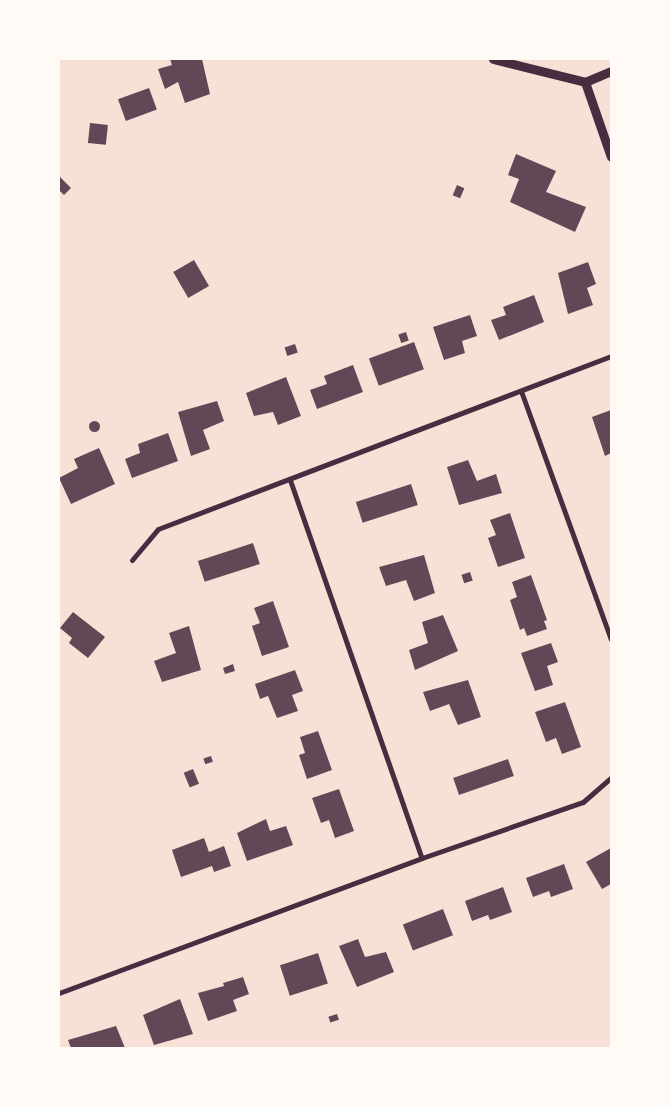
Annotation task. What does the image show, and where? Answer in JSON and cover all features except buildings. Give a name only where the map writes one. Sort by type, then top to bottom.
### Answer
[{"type":"street","points":[[493,59],[585,82],[611,71]]},
{"type":"street","points":[[585,82],[611,157]]},
{"type":"street","points":[[132,560],[158,529],[611,356]]},
{"type":"street","points":[[521,391],[611,639]]},
{"type":"street","points":[[290,480],[422,858]]},
{"type":"street","points":[[59,993],[422,858],[583,802],[611,778]]}]
